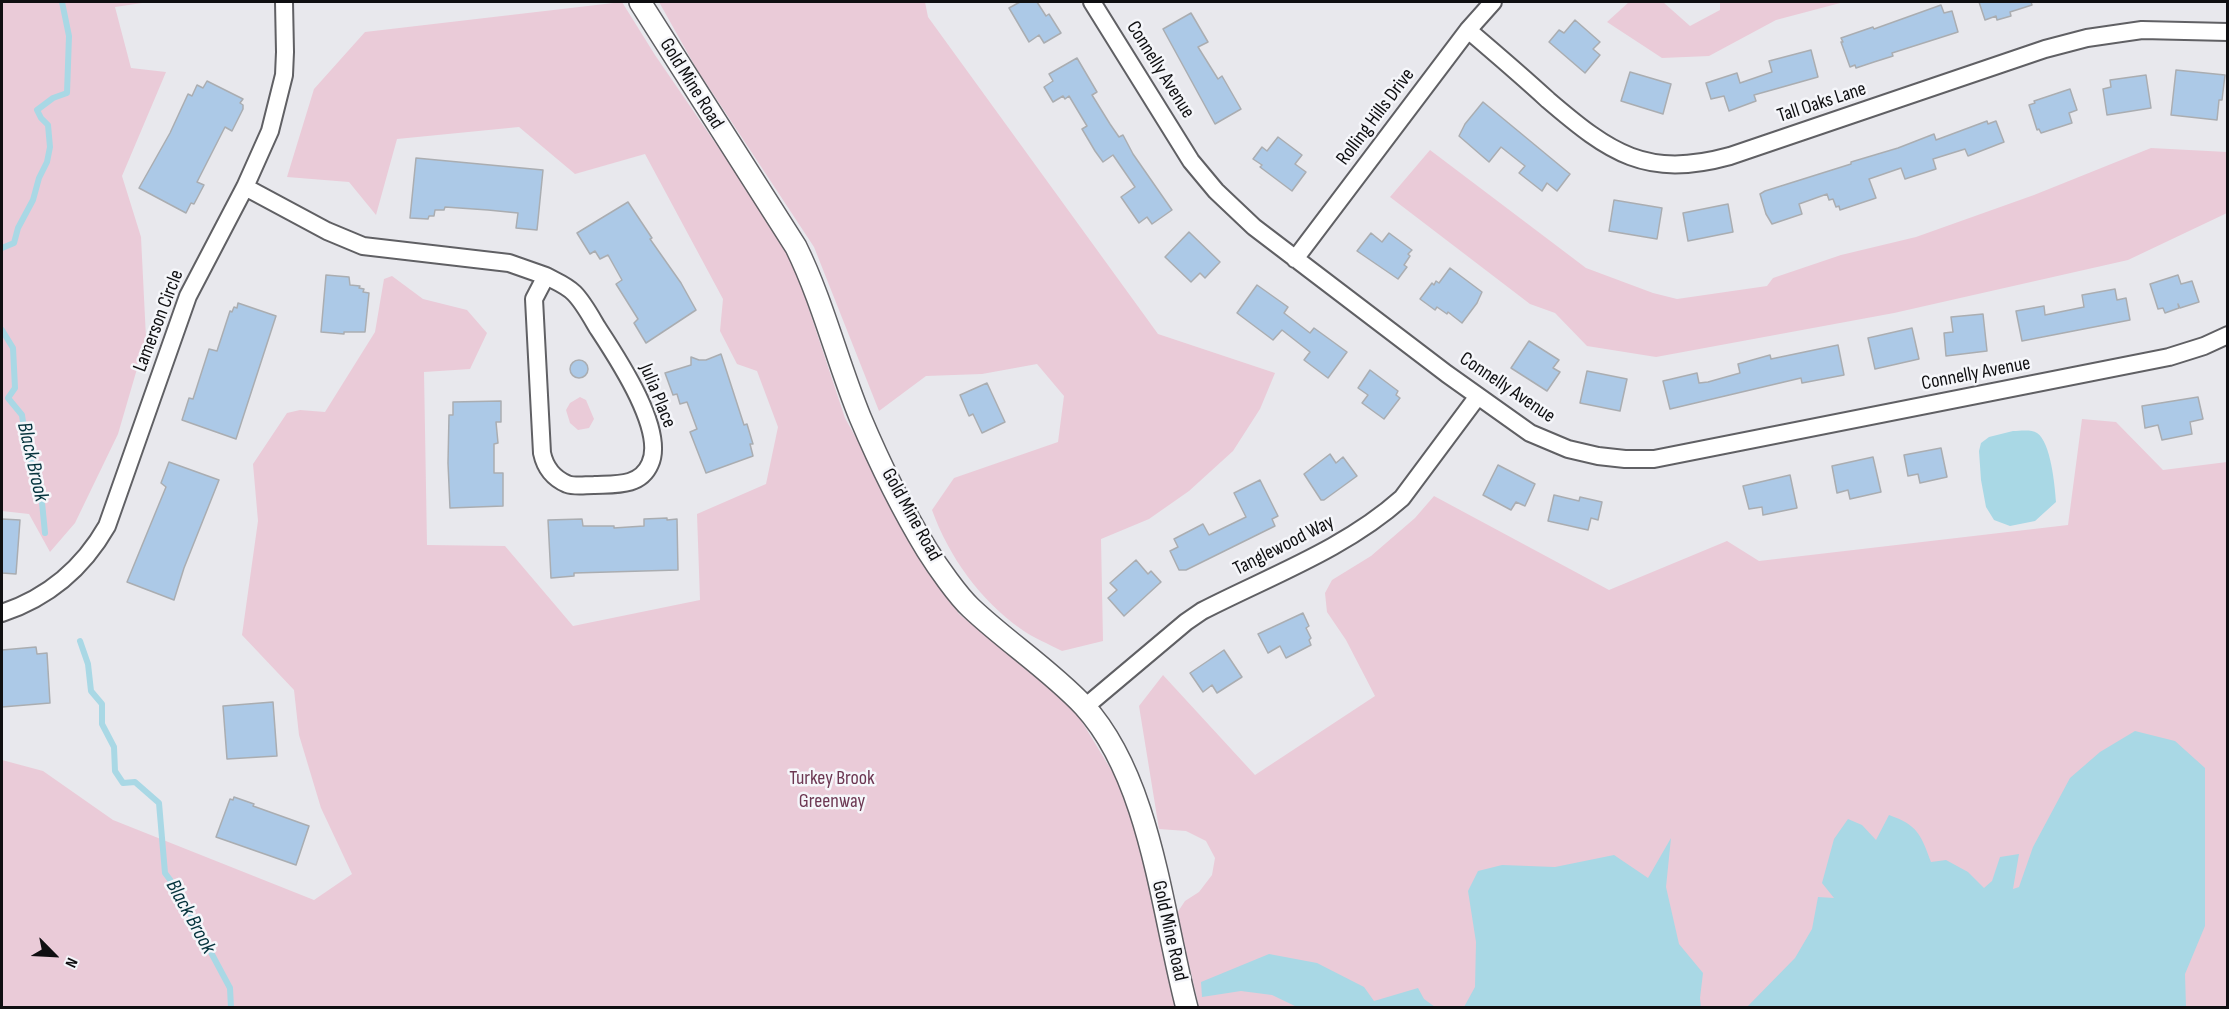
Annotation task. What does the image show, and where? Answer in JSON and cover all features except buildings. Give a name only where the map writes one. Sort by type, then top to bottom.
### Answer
[{"type":"street","name":"Lamerson Circle","points":[[2,614],[38,598],[84,559],[100,538],[112,513],[188,296],[245,188],[270,131],[282,87],[285,52],[284,2]]},
{"type":"street","name":"Gold Mine Road","points":[[640,2],[796,248],[812,278],[860,417],[928,552],[969,606],[1085,707],[1119,759],[1133,791],[1146,833],[1187,1008]]},
{"type":"street","name":"Connelly Avenue","points":[[1092,2],[1191,161],[1235,210],[1295,259],[1478,396],[1530,432],[1568,449],[1598,456],[1654,459],[2169,357],[2204,346],[2228,335]]},
{"type":"street","name":"Rolling Hills Drive","points":[[1295,259],[1468,30],[1493,2]]},
{"type":"street","name":"Tall Oaks Lane","points":[[1468,30],[1579,127],[1611,149],[1632,158],[1655,163],[1691,164],[1730,156],[2045,49],[2087,38],[2142,30],[2228,32]]},
{"type":"street","name":"Julia Place","points":[[245,188],[327,231],[363,246],[509,263],[546,276],[567,288],[578,297],[616,356],[644,411],[652,435],[654,454],[648,469],[633,482],[571,485],[556,477],[545,464],[542,453],[534,299],[546,276]]},
{"type":"street","name":"Tanglewood Way","points":[[1085,707],[1186,622],[1232,596],[1355,534],[1380,517],[1402,498],[1478,396]]},
{"type":"green space","points":[[2,2],[149,2],[115,7],[131,68],[166,72],[122,176],[141,237],[146,338],[118,434],[75,523],[50,552],[29,514],[2,511]]},
{"type":"green space","name":"Turkey Brook Greenway","points":[[622,2],[655,55],[790,252],[845,418],[915,544],[959,614],[1052,686],[1076,712],[1118,781],[1134,821],[1178,1007],[2,1007],[2,760],[43,771],[113,820],[314,900],[352,874],[321,808],[299,735],[294,690],[242,635],[258,521],[253,464],[287,413],[300,410],[325,412],[375,332],[384,279],[392,276],[423,299],[467,310],[487,333],[470,369],[424,372],[427,545],[505,546],[573,626],[700,600],[697,514],[766,484],[778,427],[757,371],[737,364],[720,331],[723,299],[645,154],[575,174],[519,127],[397,139],[376,215],[349,182],[287,177],[314,89],[365,32]]},
{"type":"green space","points":[[659,2],[925,2],[928,17],[1158,334],[1275,373],[1260,409],[1233,451],[1189,491],[1149,519],[1101,539],[1103,641],[1062,651],[1021,629],[992,605],[967,576],[947,544],[932,510],[954,478],[1058,442],[1064,396],[1037,364],[982,374],[926,376],[879,411],[814,247],[696,68]]},
{"type":"green space","points":[[1629,2],[1663,2],[1690,26],[1720,10],[1720,2],[1844,2],[1776,20],[1709,56],[1662,58],[1607,22]]},
{"type":"green space","points":[[2151,148],[2227,152],[2227,213],[2128,260],[1894,313],[1656,357],[1587,346],[1555,313],[1530,304],[1390,197],[1430,150],[1586,268],[1653,293],[1677,299],[1767,286],[1773,278],[1841,255],[1916,237],[2034,195]]},
{"type":"green space","points":[[580,397],[586,400],[594,419],[589,428],[578,430],[570,423],[566,410],[570,403]]},
{"type":"green space","points":[[2082,419],[2116,422],[2163,470],[2227,462],[2227,1007],[1199,1007],[1177,913],[1185,901],[1199,892],[1212,875],[1215,858],[1206,841],[1186,831],[1159,829],[1139,706],[1163,675],[1255,775],[1375,696],[1346,640],[1327,612],[1325,593],[1332,580],[1371,556],[1415,518],[1434,496],[1609,590],[1727,541],[1759,561],[2068,525]]},
{"type":"water","points":[[2013,431],[2032,431],[2042,438],[2049,455],[2056,502],[2035,521],[2010,526],[1994,520],[1986,507],[1979,451],[1981,443],[1989,437]]},
{"type":"water","points":[[2135,731],[2175,741],[2205,768],[2205,926],[2185,974],[2186,1007],[1747,1007],[1795,958],[1812,929],[1818,897],[1834,898],[1822,883],[1834,839],[1848,819],[1862,825],[1876,840],[1889,815],[1899,819],[1917,832],[1931,862],[1946,860],[1968,872],[1984,888],[1992,881],[2000,857],[2019,854],[2013,889],[2019,887],[2033,847],[2070,778],[2100,752]]},
{"type":"water","points":[[1671,838],[1666,887],[1679,944],[1703,973],[1701,1007],[1464,1007],[1475,987],[1476,942],[1468,891],[1478,871],[1502,865],[1555,867],[1614,855],[1648,878]]},
{"type":"water","points":[[1269,954],[1317,963],[1364,987],[1374,1001],[1418,988],[1424,999],[1435,1007],[1297,1007],[1272,995],[1241,991],[1202,997],[1201,982]]},
{"type":"waterway","name":"Black Brook","points":[[2,248],[14,243],[18,228],[33,200],[39,178],[47,162],[50,147],[48,125],[37,110],[53,98],[67,93],[69,36],[62,2]]},
{"type":"waterway","name":"Black Brook","points":[[2,330],[13,348],[15,388],[8,398],[22,415],[27,450],[40,482],[45,533]]},
{"type":"waterway","name":"Black Brook","points":[[80,641],[88,664],[91,691],[102,704],[102,724],[114,747],[115,771],[123,783],[135,782],[159,803],[165,873],[177,889],[230,988],[231,1008]]}]
